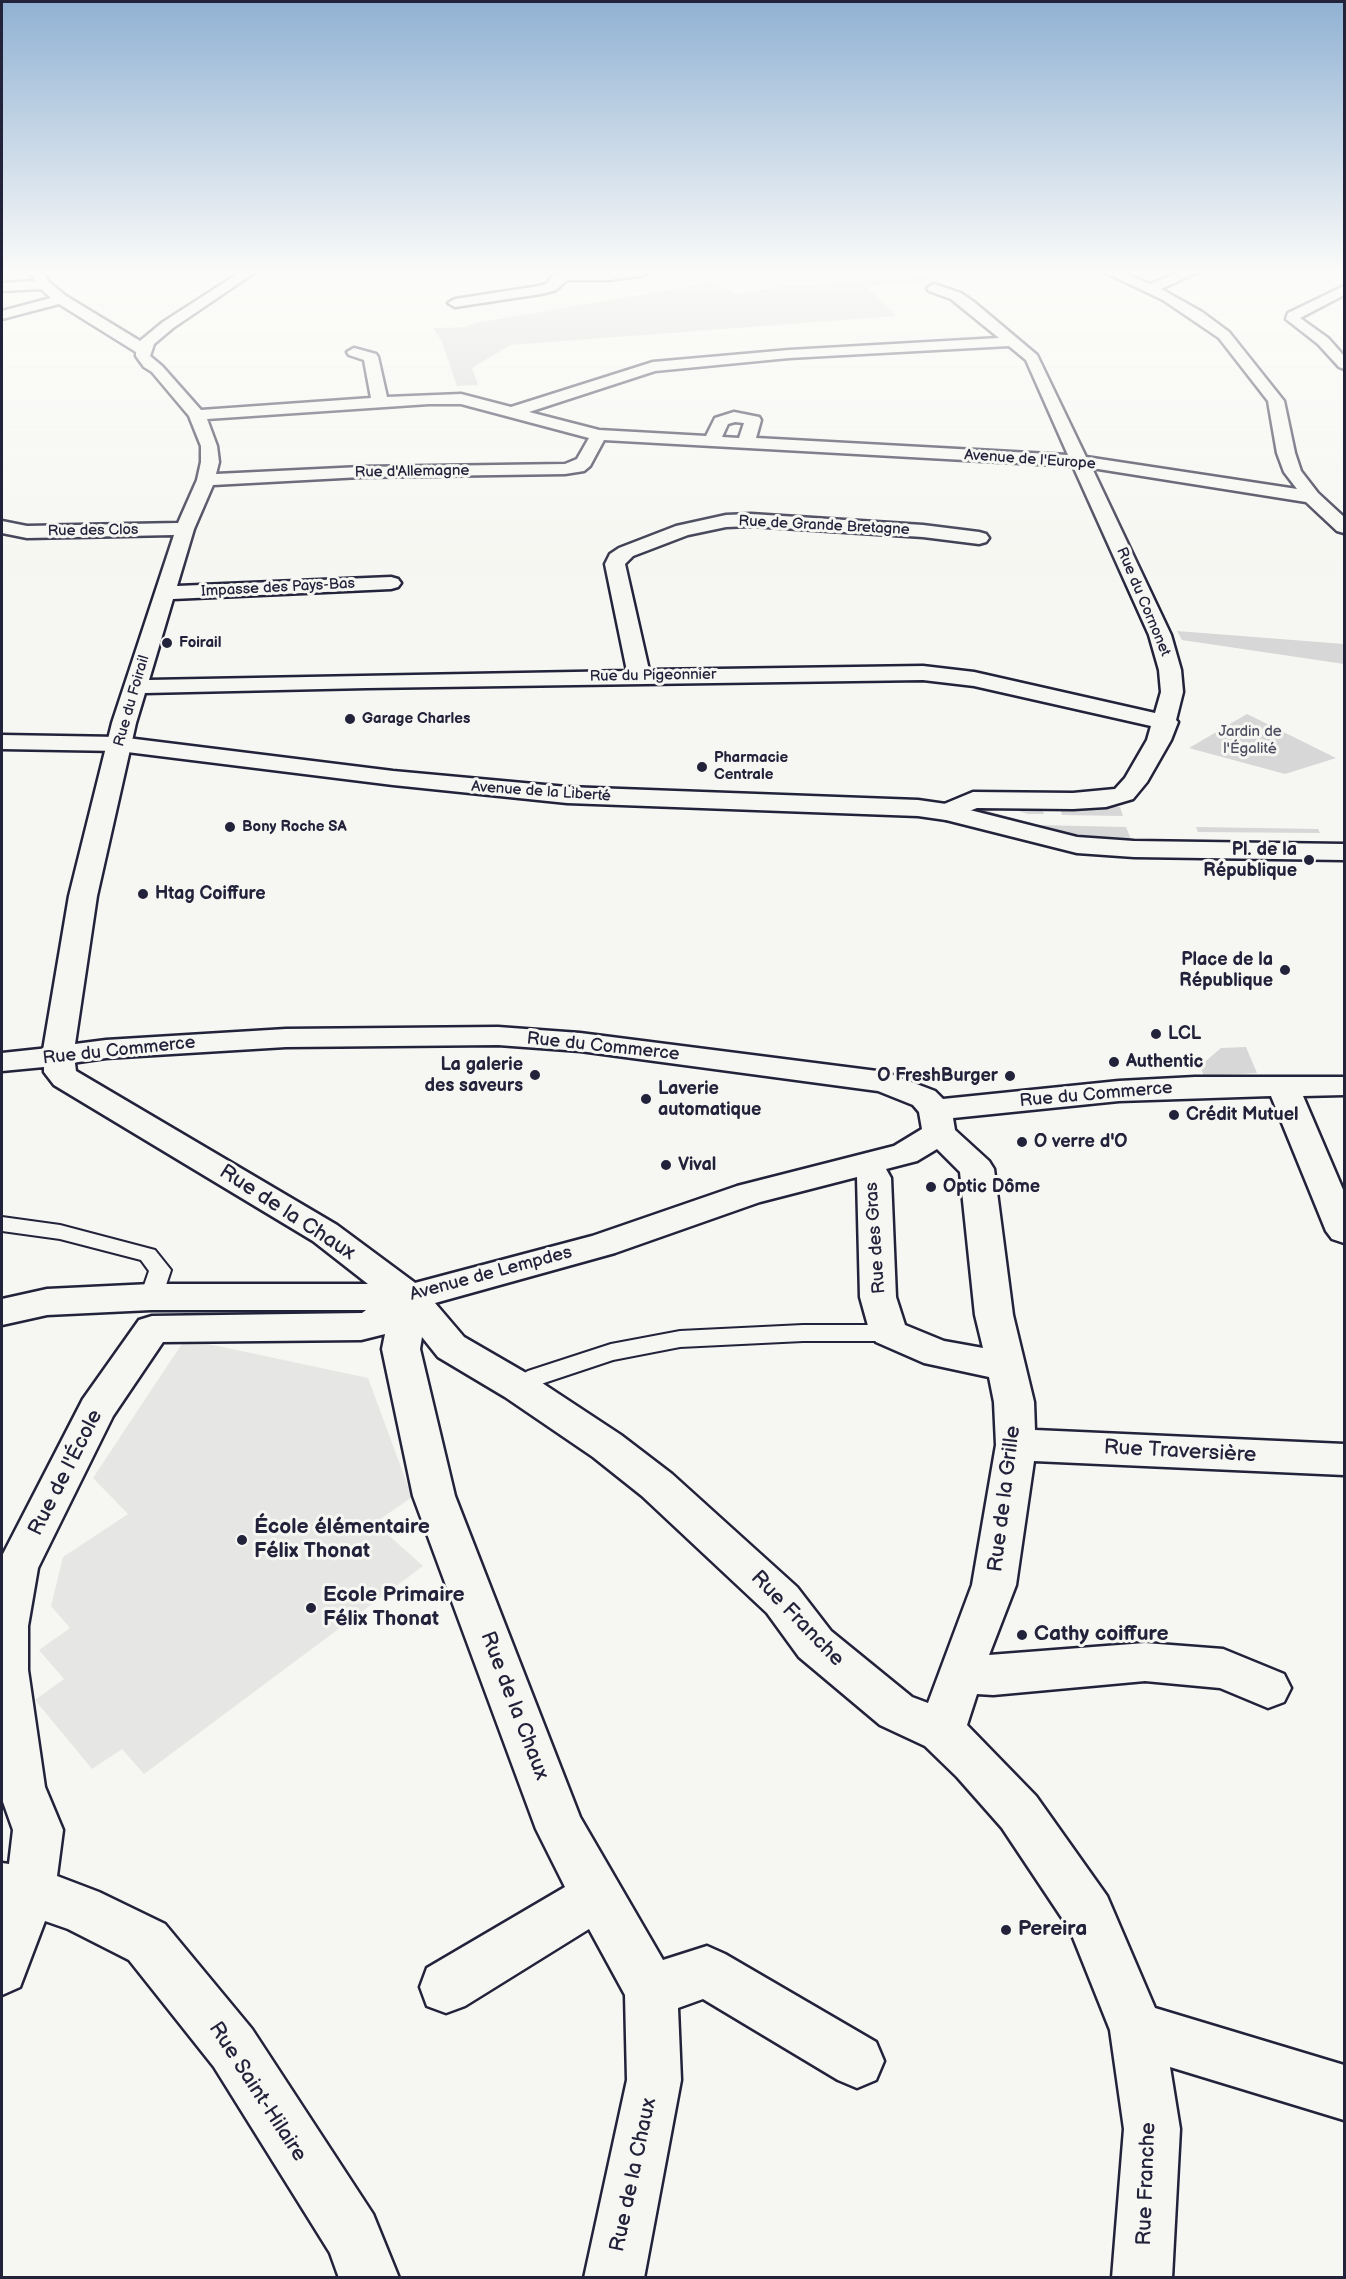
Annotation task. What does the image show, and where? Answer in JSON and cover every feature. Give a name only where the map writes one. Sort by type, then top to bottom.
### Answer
[{"type":"street","name":"Rue du Foirail","points":[[58,1056],[83,896],[119,744],[185,529],[206,480],[210,462],[209,446],[197,415],[164,377]]},
{"type":"street","points":[[375,377],[380,403]]},
{"type":"street","points":[[513,412],[621,377]]},
{"type":"street","name":"Rue du Cornonet","points":[[946,812],[973,800],[1106,800],[1124,794],[1135,782],[1159,740],[1166,722],[1172,692],[1165,648],[1124,554],[1078,461],[1041,377]]},
{"type":"street","points":[[1258,377],[1276,401],[1293,472],[1312,497],[1344,527]]},
{"type":"street","name":"Avenue de l'Europe","points":[[197,415],[461,399],[513,412],[596,443],[712,441],[1078,461],[1312,497]]},
{"type":"street","points":[[712,441],[722,421],[734,417],[753,420],[746,443]]},
{"type":"street","name":"Rue d'Allemagne","points":[[206,480],[361,472],[565,470],[578,467],[596,443]]},
{"type":"street","name":"Rue de Grande Bretagne","points":[[639,677],[615,564],[617,558],[626,552],[701,525],[751,520],[922,531],[979,538]]},
{"type":"street","name":"Rue des Clos","points":[[2,527],[27,532],[185,529]]},
{"type":"street","name":"Impasse des Pays-Bas","points":[[165,593],[391,583]]},
{"type":"street","name":"Rue du Pigeonnier","points":[[135,687],[639,677],[940,674],[1166,722]]},
{"type":"street","name":"Avenue de la Liberté","points":[[2,742],[119,744],[393,778],[556,794],[684,801],[918,808],[946,812],[1077,845],[1134,849],[1344,852]]},
{"type":"street","name":"Rue du Commerce","points":[[2,1062],[25,1061],[106,1049],[286,1038],[498,1036],[580,1042],[885,1082],[924,1098],[937,1121],[1119,1091],[1195,1087],[1344,1086]]},
{"type":"street","name":"Rue de la Chaux","points":[[58,1056],[60,1072],[65,1078],[326,1233],[409,1297],[401,1349],[434,1496],[560,1829],[651,1990],[654,2080],[614,2277]]},
{"type":"street","points":[[1283,1086],[1344,1231]]},
{"type":"street","name":"Avenue de Lempdes","points":[[409,1297],[602,1245],[749,1194],[905,1154],[937,1121]]},
{"type":"street","name":"Rue de la Grille","points":[[937,1121],[977,1169],[994,1315],[1014,1402],[1016,1445],[994,1585],[960,1673],[942,1731]]},
{"type":"street","name":"Rue des Gras","points":[[867,1165],[874,1178],[878,1297],[889,1334]]},
{"type":"street","points":[[2,1312],[47,1302],[151,1313],[361,1327],[374,1324],[409,1297]]},
{"type":"street","name":"Rue Franche","points":[[409,1297],[451,1347],[519,1387],[607,1446],[657,1485],[782,1600],[815,1644],[896,1711],[942,1731],[974,1762],[1019,1812],[1089,1914],[1137,2030],[1152,2129],[1142,2277]]},
{"type":"street","name":"Rue de l'École","points":[[16,1889],[38,1830],[21,1787],[5,1670],[9,1569],[151,1313]]},
{"type":"street","points":[[889,1334],[937,1353],[1005,1366]]},
{"type":"street","name":"Rue Traversière","points":[[1016,1445],[1344,1459]]},
{"type":"street","points":[[960,1673],[993,1675],[1145,1662],[1223,1669],[1268,1688]]},
{"type":"street","points":[[2,1969],[16,1889]]},
{"type":"street","name":"Rue Saint-Hilaire","points":[[16,1889],[81,1909],[147,1942],[233,2048],[352,2235],[369,2277]]},
{"type":"street","points":[[446,1987],[598,1895]]},
{"type":"street","points":[[651,1990],[707,1971],[857,2061]]},
{"type":"street","points":[[1137,2030],[1344,2092]]},
{"type":"lane","points":[[2,1224],[60,1232],[148,1255],[160,1270],[151,1313]]},
{"type":"lane","points":[[519,1387],[536,1377],[611,1352],[680,1339],[803,1333],[889,1334]]},
{"type":"shaded area","name":"École élémentaire Félix Thonat","points":[[185,1339],[368,1378],[412,1497],[375,1523],[423,1566],[144,1774],[122,1749],[92,1769],[35,1700],[64,1679],[39,1650],[70,1628],[51,1606],[63,1557],[128,1514],[93,1478]]},
{"type":"green space","points":[[454,377],[475,377],[478,385],[457,386]]},
{"type":"green space","points":[[1177,631],[1344,644],[1344,664],[1182,640]]},
{"type":"green space","name":"Jardin de l'Égalité","points":[[1247,714],[1336,758],[1285,774],[1189,748]]},
{"type":"green space","points":[[1002,806],[1120,807],[1123,816],[1062,815],[1060,808],[1042,808],[1044,814],[1028,814]]},
{"type":"green space","points":[[985,810],[1037,825],[1126,827],[1131,839],[1050,831],[983,812]]},
{"type":"green space","points":[[1196,827],[1318,829],[1320,833],[1198,832]]},
{"type":"green space","points":[[1246,1047],[1257,1073],[1204,1076],[1200,1066],[1221,1048]]},
{"type":"place","name":"Foirail","points":[[167,643]]},
{"type":"place","name":"Garage Charles","points":[[350,719]]},
{"type":"place","name":"Pharmacie Centrale","points":[[702,767]]},
{"type":"place","name":"Bony Roche SA","points":[[230,827]]},
{"type":"place","name":"Pl. de la République","points":[[1309,860]]},
{"type":"place","name":"Htag Coiffure","points":[[143,894]]},
{"type":"place","name":"Place de la République","points":[[1285,970]]},
{"type":"place","name":"LCL","points":[[1156,1034]]},
{"type":"place","name":"Authentic","points":[[1114,1062]]},
{"type":"place","name":"La galerie des saveurs","points":[[535,1075]]},
{"type":"place","name":"O FreshBurger","points":[[1010,1076]]},
{"type":"place","name":"Laverie automatique","points":[[646,1099]]},
{"type":"place","name":"Crédit Mutuel","points":[[1174,1115]]},
{"type":"place","name":"O verre d'O","points":[[1022,1142]]},
{"type":"place","name":"Vival","points":[[666,1165]]},
{"type":"place","name":"Optic Dôme","points":[[931,1187]]},
{"type":"place","name":"École élémentaire Félix Thonat","points":[[242,1540]]},
{"type":"place","name":"Ecole Primaire Félix Thonat","points":[[311,1608]]},
{"type":"place","name":"Cathy coiffure","points":[[1022,1635]]},
{"type":"place","name":"Pereira","points":[[1006,1930]]}]
